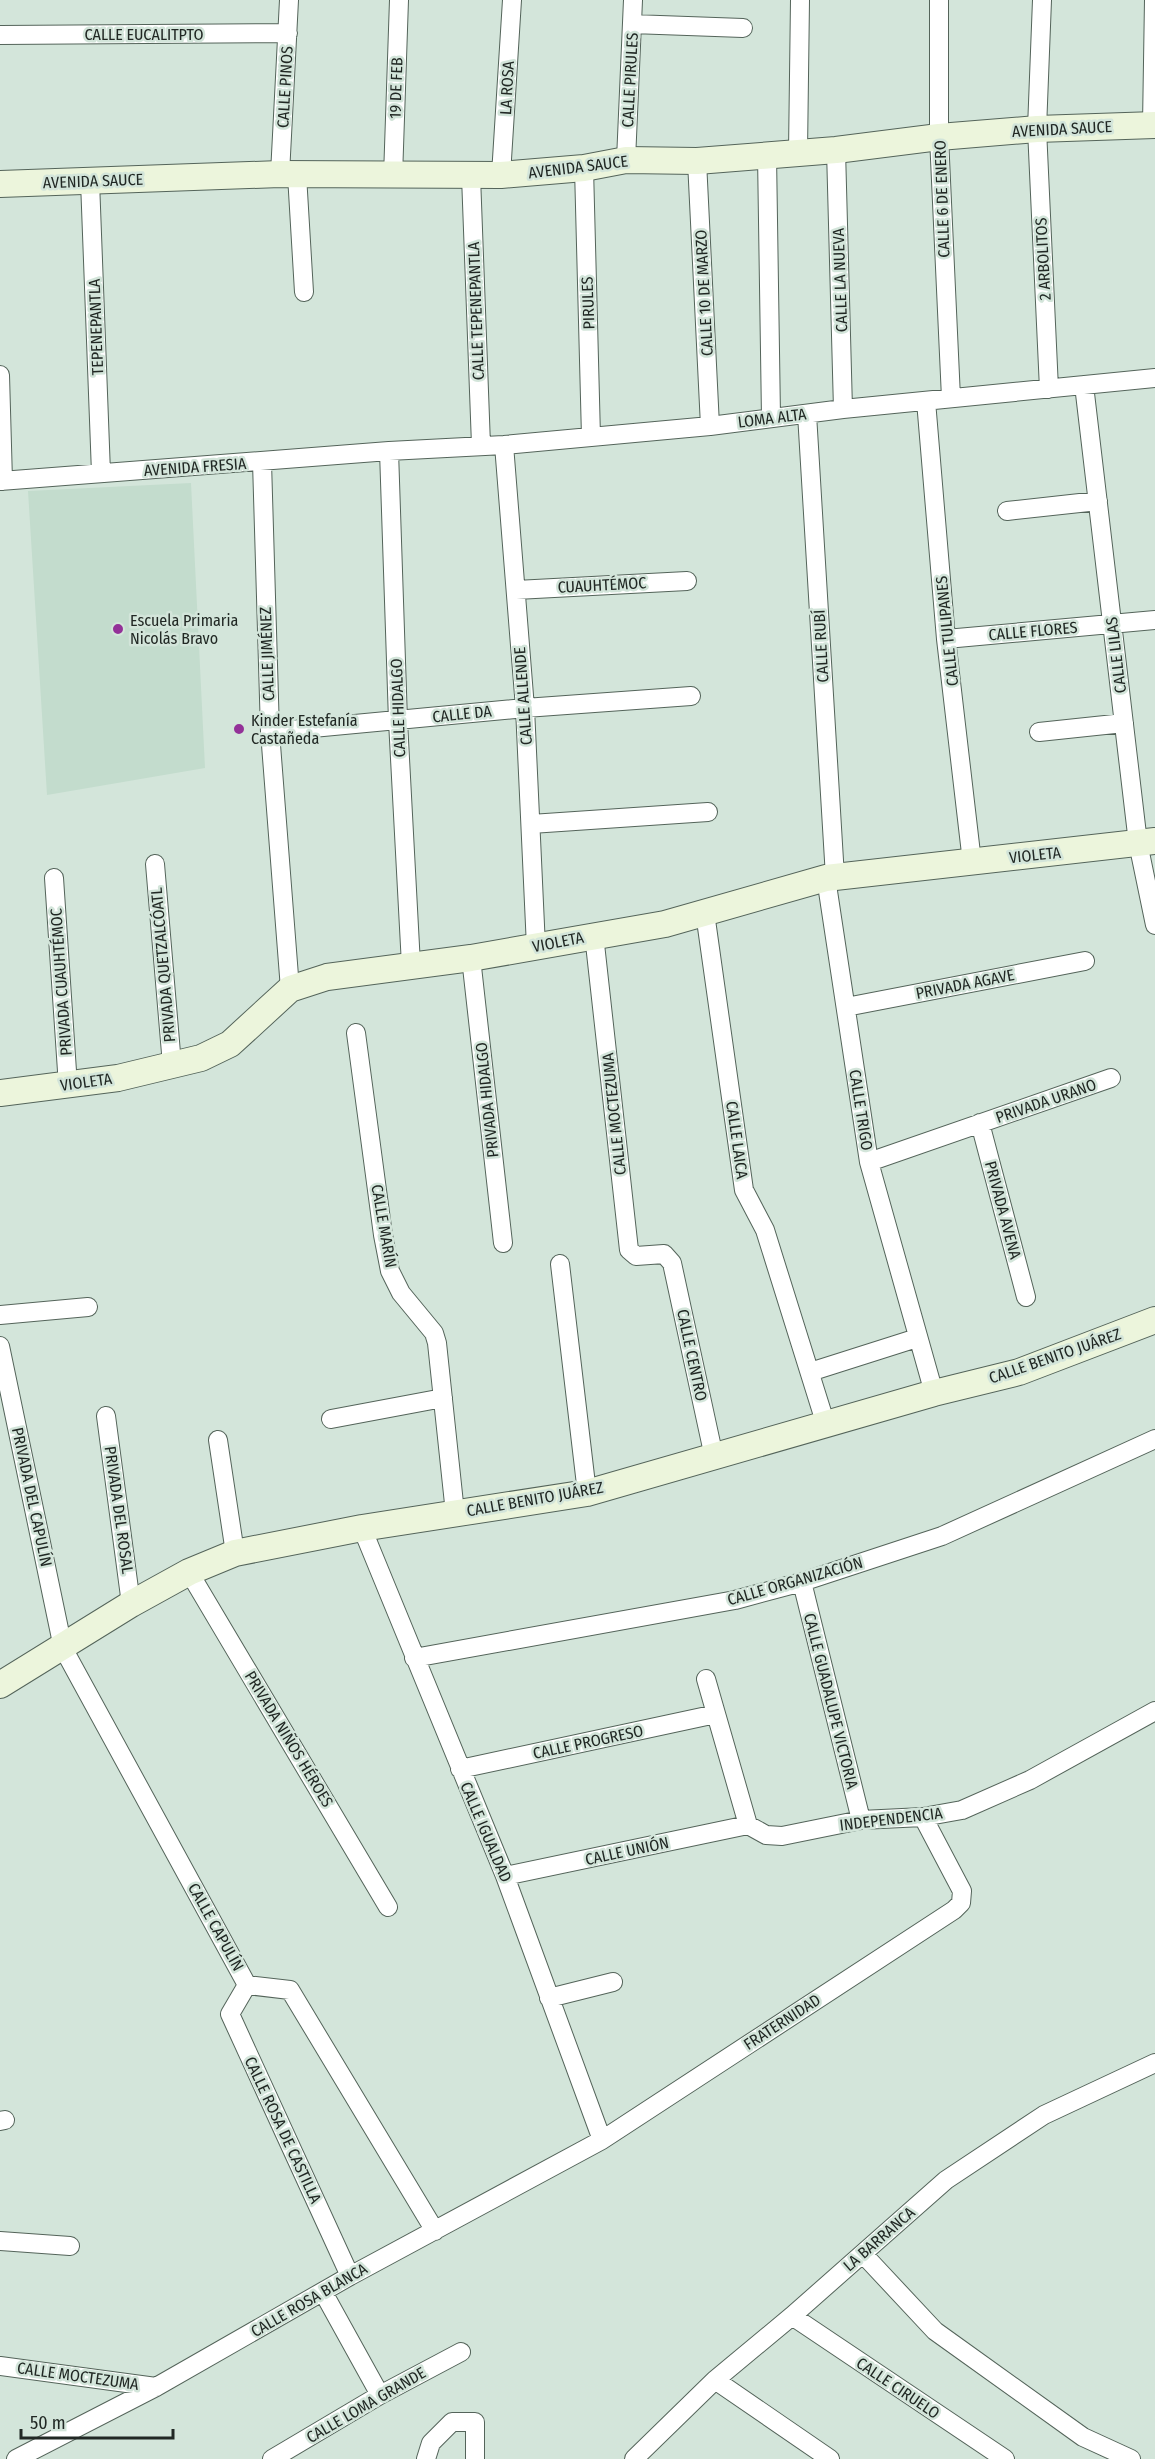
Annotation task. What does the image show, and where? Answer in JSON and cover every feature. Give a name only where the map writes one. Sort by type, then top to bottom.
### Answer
[{"type":"street","name":"CALLE PINOS","points":[[289,0],[288,175],[304,292]]},
{"type":"street","name":"19 DE FEB","points":[[393,177],[399,0]]},
{"type":"street","name":"LA ROSA","points":[[501,175],[512,0]]},
{"type":"street","name":"CALLE PIRULES","points":[[626,160],[633,0]]},
{"type":"street","points":[[798,152],[800,0]]},
{"type":"street","name":"CALLE 6 DE ENERO","points":[[939,0],[939,137],[951,398]]},
{"type":"street","name":"2 ARBOLITOS","points":[[1041,0],[1037,129],[1049,389]]},
{"type":"street","points":[[1154,0],[1154,125]]},
{"type":"street","points":[[632,24],[743,28]]},
{"type":"street","name":"CALLE EUCALITPTO","points":[[0,36],[288,33]]},
{"type":"street","name":"AVENIDA SAUCE","points":[[0,184],[288,175],[393,177],[501,175],[584,168],[626,160],[697,161],[836,150],[939,137],[1037,129],[1154,125]]},
{"type":"street","name":"CALLE LA NUEVA","points":[[836,150],[843,410]]},
{"type":"street","points":[[767,155],[771,417]]},
{"type":"street","name":"CALLE 10 DE MARZO","points":[[697,161],[710,426]]},
{"type":"street","name":"PIRULES","points":[[584,168],[591,437]]},
{"type":"street","name":"CALLE TEPENEPANTLA","points":[[471,176],[481,445]]},
{"type":"street","name":"TEPENEPANTLA","points":[[90,181],[101,473]]},
{"type":"street","points":[[0,375],[2,481]]},
{"type":"street","name":"LOMA ALTA","points":[[389,451],[504,445],[710,426],[771,417],[1155,378]]},
{"type":"street","name":"CALLE LILAS","points":[[1084,385],[1124,723],[1147,842],[1155,925]]},
{"type":"street","name":"CALLE TULIPANES","points":[[926,401],[946,639],[972,862]]},
{"type":"street","name":"CALLE RUBÍ","points":[[807,414],[830,878]]},
{"type":"street","name":"CALLE ALLENDE","points":[[504,445],[525,708],[536,947]]},
{"type":"street","name":"AVENIDA FRESIA","points":[[2,481],[389,451]]},
{"type":"street","name":"CALLE HIDALGO","points":[[389,451],[398,721],[411,965]]},
{"type":"street","name":"CALLE JIMÉNEZ","points":[[262,462],[270,732],[290,989]]},
{"type":"street","points":[[1007,512],[1098,501]]},
{"type":"street","name":"CUAUHTÉMOC","points":[[516,590],[687,580]]},
{"type":"street","name":"CALLE FLORES","points":[[946,639],[1155,620]]},
{"type":"street","name":"CALLE DA","points":[[270,732],[525,708],[691,696]]},
{"type":"street","points":[[1039,732],[1124,723]]},
{"type":"street","points":[[531,824],[708,812]]},
{"type":"street","name":"VIOLETA","points":[[0,1093],[68,1086],[201,1058],[230,1044],[290,989],[327,977],[471,958],[665,924],[705,914],[766,893],[830,878],[1147,842]]},
{"type":"street","name":"PRIVADA QUETZALCÓATL","points":[[155,864],[172,1065]]},
{"type":"street","name":"PRIVADA CUAUHTÉMOC","points":[[54,878],[68,1086]]},
{"type":"street","name":"CALLE TRIGO","points":[[830,878],[869,1162],[934,1393]]},
{"type":"street","name":"CALLE LAICA","points":[[705,914],[744,1190],[765,1230],[826,1425]]},
{"type":"street","name":"CALLE MOCTEZUMA","points":[[594,935],[629,1250],[636,1256],[659,1253],[668,1256]]},
{"type":"street","name":"PRIVADA HIDALGO","points":[[471,958],[503,1243]]},
{"type":"street","name":"PRIVADA AGAVE","points":[[846,1007],[1085,961]]},
{"type":"street","name":"CALLE MARÍN","points":[[356,1033],[383,1235],[390,1271],[401,1293],[434,1333],[455,1513]]},
{"type":"street","name":"PRIVADA URANO","points":[[869,1162],[1111,1078]]},
{"type":"street","name":"PRIVADA AVENA","points":[[980,1124],[1026,1297]]},
{"type":"street","name":"CALLE CENTRO","points":[[668,1256],[672,1263],[714,1457]]},
{"type":"street","points":[[560,1264],[587,1493]]},
{"type":"street","points":[[0,1315],[88,1307]]},
{"type":"street","name":"CALLE BENITO JUÁREZ","points":[[0,1685],[131,1604],[189,1572],[235,1553],[362,1528],[587,1493],[934,1393],[1019,1372],[1155,1320]]},
{"type":"street","points":[[810,1372],[917,1338]]},
{"type":"street","name":"PRIVADA DEL CAPULÍN","points":[[0,1346],[63,1648]]},
{"type":"street","points":[[331,1419],[443,1398]]},
{"type":"street","name":"PRIVADA DEL ROSAL","points":[[106,1416],[131,1604]]},
{"type":"street","name":"CALLE ORGANIZACIÓN","points":[[414,1658],[735,1600],[802,1582],[942,1536],[1155,1439]]},
{"type":"street","points":[[218,1440],[235,1553]]},
{"type":"street","name":"CALLE IGUALDAD","points":[[362,1528],[506,1876],[602,2140]]},
{"type":"street","name":"PRIVADA NIÑOS HÉROES","points":[[189,1572],[388,1907]]},
{"type":"street","name":"CALLE GUADALUPE VICTORIA","points":[[802,1582],[861,1820]]},
{"type":"street","name":"CALLE CAPULÍN","points":[[63,1648],[247,1985],[290,1990],[435,2231]]},
{"type":"street","points":[[706,1678],[748,1825]]},
{"type":"street","name":"INDEPENDENCIA","points":[[748,1825],[765,1835],[782,1836],[861,1820],[922,1817],[962,1810],[1030,1780],[1155,1711]]},
{"type":"street","name":"CALLE PROGRESO","points":[[460,1769],[716,1714]]},
{"type":"street","name":"FRATERNIDAD","points":[[602,2140],[961,1903],[962,1891],[922,1817]]},
{"type":"street","name":"CALLE UNIÓN","points":[[506,1876],[748,1825]]},
{"type":"street","points":[[549,1998],[613,1982]]},
{"type":"street","name":"CALLE ROSA DE CASTILLA","points":[[247,1985],[230,2014],[350,2276]]},
{"type":"street","name":"LA BARRANCA","points":[[635,2459],[715,2380],[792,2316],[946,2180],[1044,2115],[1155,2063]]},
{"type":"street","name":"CALLE ROSA BLANCA","points":[[16,2459],[156,2387],[350,2276],[602,2140]]},
{"type":"street","points":[[0,2241],[70,2246]]},
{"type":"street","points":[[863,2254],[935,2331],[1083,2437],[1131,2459]]},
{"type":"street","points":[[323,2292],[380,2395]]},
{"type":"street","name":"CALLE CIRUELO","points":[[792,2316],[1005,2459]]},
{"type":"street","name":"CALLE LOMA GRANDE","points":[[272,2459],[380,2395],[461,2352]]},
{"type":"street","name":"CALLE MOCTEZUMA","points":[[0,2366],[156,2387]]},
{"type":"street","points":[[715,2380],[830,2459]]},
{"type":"street","points":[[426,2459],[431,2443],[452,2422],[475,2422],[475,2459]]},
{"type":"shaded area","name":"Escuela Primaria Nicolás Bravo","points":[[191,483],[205,768],[47,795],[28,491]]},
{"type":"place","name":"Escuela Primaria Nicolás Bravo","points":[[118,629]]},
{"type":"place","name":"Kinder Estefanía Castañeda","points":[[239,729]]}]
